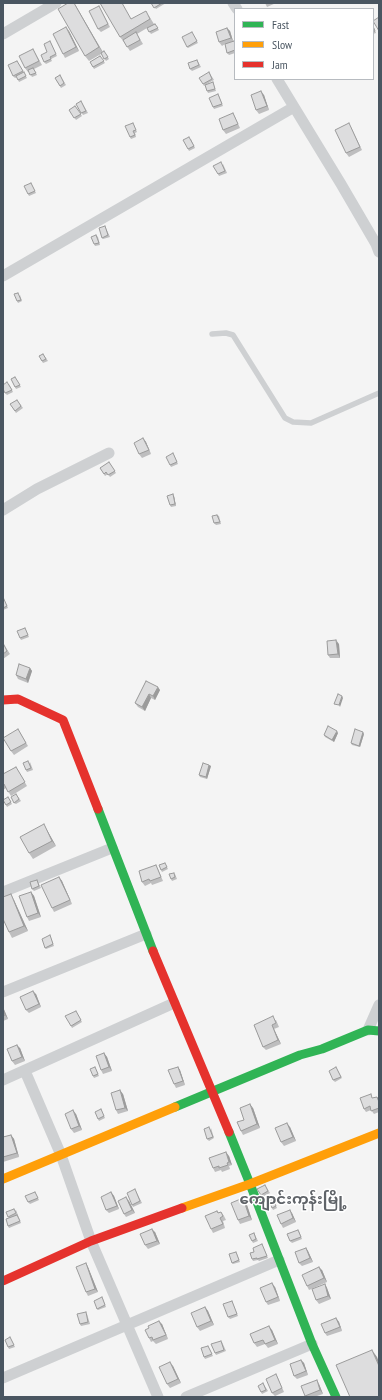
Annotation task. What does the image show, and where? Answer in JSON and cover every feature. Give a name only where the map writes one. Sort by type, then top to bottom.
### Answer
[{"type":"street","points":[[3,34],[56,3]]},
{"type":"street","points":[[278,80],[341,184],[376,244],[379,252]]},
{"type":"street","points":[[3,276],[294,107]]},
{"type":"street","points":[[3,510],[37,489],[109,453]]},
{"type":"street","points":[[3,700],[18,699],[63,720],[146,934],[250,1184],[312,1344],[336,1397]]},
{"type":"street","points":[[3,892],[112,848]]},
{"type":"street","points":[[3,992],[146,934]]},
{"type":"street","points":[[3,1080],[174,1002]]},
{"type":"street","points":[[3,1179],[300,1055],[322,1050],[374,1030],[379,1005]]},
{"type":"street","points":[[25,1071],[61,1155],[91,1241],[158,1397]]},
{"type":"street","points":[[3,1281],[91,1241],[250,1184],[379,1133]]},
{"type":"street","points":[[3,1378],[280,1260]]},
{"type":"street","points":[[186,1397],[312,1344]]},
{"type":"lane","points":[[212,334],[226,333],[233,335],[285,418],[293,422],[311,422],[379,392]]},
{"type":"building","points":[[68,3],[74,3],[99,47],[85,56],[58,9]]},
{"type":"building","points":[[100,3],[122,3],[131,19],[146,11],[150,19],[120,37]]},
{"type":"building","points":[[151,3],[162,3],[154,8]]},
{"type":"building","points":[[99,6],[108,24],[98,29],[89,11]]},
{"type":"building","points":[[379,17],[379,31],[374,23],[374,20]]},
{"type":"building","points":[[155,24],[158,28],[149,32],[147,28]]},
{"type":"building","points":[[66,27],[76,47],[63,54],[53,34]]},
{"type":"building","points":[[227,28],[231,38],[219,42],[216,32]]},
{"type":"building","points":[[136,32],[140,40],[127,47],[123,40]]},
{"type":"building","points":[[192,32],[197,41],[187,47],[182,37]]},
{"type":"building","points":[[50,41],[56,54],[50,57],[51,59],[44,62],[41,55],[47,52],[44,44]]},
{"type":"building","points":[[234,41],[234,50],[227,53],[225,44]]},
{"type":"building","points":[[33,49],[39,61],[25,68],[19,56]]},
{"type":"building","points":[[104,51],[108,57],[104,59],[101,53]]},
{"type":"building","points":[[100,56],[104,61],[93,67],[90,62]]},
{"type":"building","points":[[197,60],[199,65],[190,69],[188,63]]},
{"type":"building","points":[[17,61],[23,71],[13,76],[8,65]]},
{"type":"building","points":[[33,68],[36,73],[30,75],[28,70]]},
{"type":"building","points":[[24,72],[26,76],[18,80],[16,76]]},
{"type":"building","points":[[209,72],[212,79],[203,84],[199,78]]},
{"type":"building","points":[[60,75],[64,83],[60,86],[55,78]]},
{"type":"building","points":[[213,82],[215,89],[207,91],[205,85]]},
{"type":"building","points":[[261,91],[267,106],[256,110],[251,95]]},
{"type":"building","points":[[218,94],[222,104],[213,107],[209,98]]},
{"type":"building","points":[[81,101],[86,111],[81,113],[76,104]]},
{"type":"building","points":[[75,106],[81,114],[74,118],[69,110]]},
{"type":"building","points":[[233,113],[238,124],[223,130],[219,119]]},
{"type":"building","points":[[133,123],[136,130],[133,131],[135,135],[130,137],[125,126]]},
{"type":"building","points":[[349,123],[360,147],[346,153],[335,130]]},
{"type":"building","points":[[189,137],[194,146],[188,149],[183,140]]},
{"type":"building","points":[[221,162],[225,171],[218,174],[213,166]]},
{"type":"building","points":[[31,183],[35,191],[28,194],[24,186]]},
{"type":"building","points":[[105,226],[108,235],[102,238],[99,228]]},
{"type":"building","points":[[96,235],[99,243],[94,244],[91,237]]},
{"type":"building","points":[[18,293],[21,300],[17,301],[14,294]]},
{"type":"building","points":[[43,354],[46,359],[42,361],[39,356]]},
{"type":"building","points":[[15,377],[20,385],[15,387],[11,379]]},
{"type":"building","points":[[7,382],[12,390],[5,393],[3,385]]},
{"type":"building","points":[[17,400],[21,406],[15,411],[10,404]]},
{"type":"building","points":[[143,438],[149,450],[139,454],[134,443]]},
{"type":"building","points":[[173,453],[177,462],[170,465],[166,457]]},
{"type":"building","points":[[109,462],[115,471],[108,475],[106,472],[104,474],[100,468]]},
{"type":"building","points":[[173,494],[175,504],[170,505],[167,496]]},
{"type":"building","points":[[217,515],[220,522],[214,523],[212,516]]},
{"type":"building","points":[[3,597],[7,606],[3,608]]},
{"type":"building","points":[[25,628],[28,635],[20,638],[17,631]]},
{"type":"building","points":[[336,640],[338,654],[328,655],[327,641]]},
{"type":"building","points":[[3,643],[7,651],[3,654]]},
{"type":"building","points":[[19,664],[30,668],[26,679],[16,675]]},
{"type":"building","points":[[146,681],[158,687],[153,696],[149,694],[142,707],[135,703]]},
{"type":"building","points":[[338,694],[342,696],[339,705],[334,704]]},
{"type":"building","points":[[328,726],[337,731],[332,740],[324,735]]},
{"type":"building","points":[[18,729],[26,743],[11,751],[3,738]]},
{"type":"building","points":[[355,729],[363,732],[359,746],[351,743]]},
{"type":"building","points":[[28,761],[31,768],[26,770],[23,763]]},
{"type":"building","points":[[203,763],[209,765],[206,777],[199,775]]},
{"type":"building","points":[[16,767],[25,782],[8,792],[4,784],[3,785],[3,774]]},
{"type":"building","points":[[16,794],[19,799],[14,803],[11,797]]},
{"type":"building","points":[[8,797],[11,802],[6,805],[3,800]]},
{"type":"building","points":[[44,824],[52,841],[29,853],[20,837]]},
{"type":"building","points":[[165,863],[167,867],[161,870],[159,865]]},
{"type":"building","points":[[156,865],[161,877],[142,882],[139,871]]},
{"type":"building","points":[[174,873],[175,877],[171,879],[169,874]]},
{"type":"building","points":[[59,877],[70,900],[52,908],[41,885]]},
{"type":"building","points":[[37,880],[39,886],[32,889],[30,882]]},
{"type":"building","points":[[31,892],[38,913],[27,917],[19,896]]},
{"type":"building","points":[[11,894],[24,926],[9,932],[3,919],[3,897]]},
{"type":"building","points":[[50,935],[53,944],[45,948],[42,939]]},
{"type":"building","points":[[33,991],[39,1004],[26,1010],[20,997]]},
{"type":"building","points":[[76,1011],[81,1020],[71,1026],[65,1016]]},
{"type":"building","points":[[273,1016],[276,1023],[272,1025],[278,1040],[263,1047],[254,1025]]},
{"type":"building","points":[[17,1045],[22,1057],[12,1061],[7,1049]]},
{"type":"building","points":[[104,1053],[109,1067],[101,1070],[96,1056]]},
{"type":"building","points":[[95,1067],[98,1074],[93,1076],[90,1069]]},
{"type":"building","points":[[178,1067],[183,1081],[174,1084],[168,1070]]},
{"type":"building","points":[[336,1067],[341,1077],[333,1080],[329,1071]]},
{"type":"building","points":[[120,1090],[125,1108],[116,1110],[111,1093]]},
{"type":"building","points":[[371,1094],[372,1098],[377,1097],[379,1108],[371,1111],[370,1106],[364,1109],[360,1098]]},
{"type":"building","points":[[250,1104],[257,1124],[241,1131],[237,1122],[244,1120],[240,1108]]},
{"type":"building","points":[[101,1109],[104,1116],[98,1119],[95,1112]]},
{"type":"building","points":[[73,1110],[79,1126],[71,1129],[65,1114]]},
{"type":"building","points":[[287,1123],[293,1137],[281,1142],[275,1128]]},
{"type":"building","points":[[209,1127],[213,1137],[207,1139],[204,1129]]},
{"type":"building","points":[[11,1135],[17,1153],[3,1157],[3,1137]]},
{"type":"building","points":[[226,1152],[229,1162],[227,1163],[228,1165],[213,1168],[209,1158]]},
{"type":"building","points":[[265,1185],[268,1191],[261,1195],[257,1189]]},
{"type":"building","points":[[135,1189],[140,1201],[132,1205],[127,1193]]},
{"type":"building","points":[[35,1192],[38,1198],[28,1202],[25,1196]]},
{"type":"building","points":[[111,1192],[117,1206],[106,1210],[101,1197]]},
{"type":"building","points":[[126,1197],[132,1210],[124,1214],[118,1201]]},
{"type":"building","points":[[243,1198],[249,1216],[238,1220],[231,1203]]},
{"type":"building","points":[[273,1199],[276,1206],[272,1208],[269,1201]]},
{"type":"building","points":[[14,1209],[16,1213],[8,1217],[6,1212]]},
{"type":"building","points":[[290,1210],[293,1218],[281,1224],[277,1215]]},
{"type":"building","points":[[217,1211],[218,1213],[221,1212],[223,1216],[220,1218],[223,1224],[211,1229],[205,1216]]},
{"type":"building","points":[[17,1215],[20,1221],[8,1226],[6,1219]]},
{"type":"building","points":[[152,1229],[157,1241],[145,1245],[140,1234]]},
{"type":"building","points":[[298,1230],[301,1237],[290,1241],[287,1234]]},
{"type":"building","points":[[254,1233],[256,1239],[252,1241],[249,1235]]},
{"type":"building","points":[[262,1244],[267,1256],[252,1259],[250,1253],[254,1252],[253,1248]]},
{"type":"building","points":[[306,1248],[310,1258],[299,1263],[295,1252]]},
{"type":"building","points":[[236,1252],[239,1260],[232,1263],[229,1254]]},
{"type":"building","points":[[86,1263],[95,1289],[86,1292],[76,1267]]},
{"type":"building","points":[[319,1267],[324,1278],[307,1286],[302,1275]]},
{"type":"building","points":[[272,1283],[278,1297],[266,1302],[260,1288]]},
{"type":"building","points":[[325,1284],[328,1296],[316,1300],[312,1289]]},
{"type":"building","points":[[102,1297],[105,1305],[97,1309],[94,1301]]},
{"type":"building","points":[[232,1301],[237,1314],[228,1317],[223,1304]]},
{"type":"building","points":[[205,1307],[211,1321],[197,1327],[191,1313]]},
{"type":"building","points":[[86,1312],[88,1322],[80,1324],[77,1314]]},
{"type":"building","points":[[336,1318],[340,1327],[325,1333],[321,1324]]},
{"type":"building","points":[[159,1321],[166,1335],[153,1340],[152,1337],[149,1338],[145,1330],[149,1328],[148,1326]]},
{"type":"building","points":[[269,1326],[275,1340],[265,1344],[263,1340],[254,1343],[250,1334]]},
{"type":"building","points":[[10,1337],[14,1345],[8,1347],[5,1340]]},
{"type":"building","points":[[221,1341],[224,1350],[215,1353],[211,1344]]},
{"type":"building","points":[[208,1346],[212,1354],[204,1357],[201,1348]]},
{"type":"building","points":[[372,1350],[379,1366],[379,1397],[350,1397],[336,1365]]},
{"type":"building","points":[[301,1360],[306,1371],[294,1376],[290,1364]]},
{"type":"building","points":[[170,1362],[178,1379],[167,1384],[159,1367]]},
{"type":"building","points":[[276,1374],[282,1388],[272,1393],[266,1379]]},
{"type":"building","points":[[317,1380],[320,1390],[305,1396],[301,1386]]},
{"type":"building","points":[[263,1383],[266,1390],[261,1392],[258,1386]]},
{"type":"traffic: fast","points":[[98,809],[153,951]]},
{"type":"traffic: fast","points":[[175,1107],[300,1055],[322,1049],[368,1030],[379,1031]]},
{"type":"traffic: fast","points":[[229,1132],[312,1344],[336,1397]]},
{"type":"traffic: slow","points":[[3,1179],[175,1107]]},
{"type":"traffic: slow","points":[[182,1208],[250,1184],[379,1133]]},
{"type":"traffic: jam","points":[[3,700],[18,699],[63,720],[98,809]]},
{"type":"traffic: jam","points":[[153,951],[229,1132]]},
{"type":"traffic: jam","points":[[3,1281],[91,1241],[182,1208]]},
{"type":"district","name":"ကျောင်းကုန်းမြို့","points":[[293,1200]]}]
